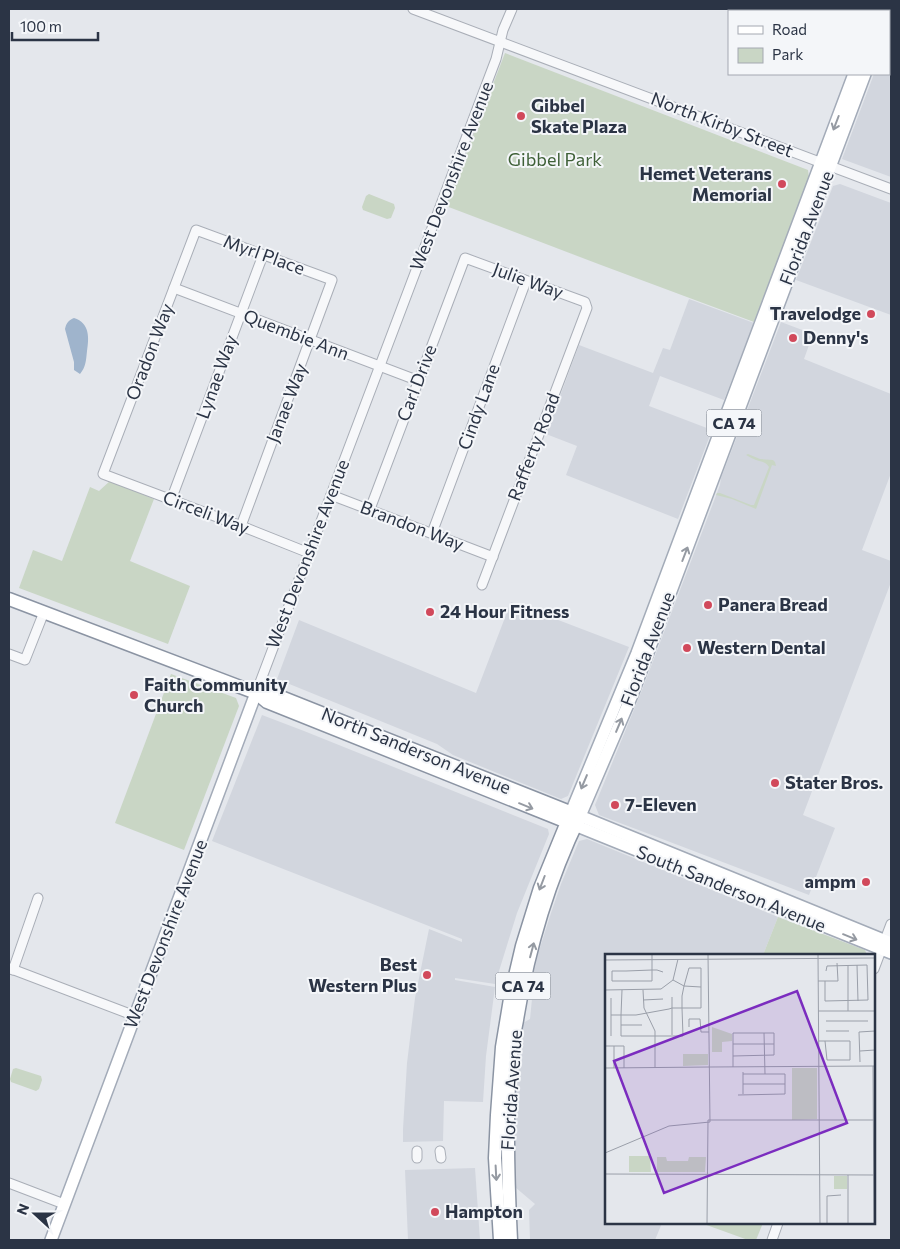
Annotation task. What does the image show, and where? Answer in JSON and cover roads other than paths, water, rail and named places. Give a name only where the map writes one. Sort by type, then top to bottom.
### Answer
[{"type":"highway","name":"North Sanderson Avenue","points":[[9,599],[256,692],[271,693],[498,783],[573,819]]},
{"type":"highway","name":"North Sanderson Avenue","points":[[256,692],[267,702],[457,778],[573,819]]},
{"type":"highway","points":[[485,778],[455,774],[457,778],[481,783],[493,788],[498,783]]},
{"type":"highway","name":"Florida Avenue","points":[[500,1240],[495,1158],[502,1047],[511,993],[522,946],[540,888],[573,819]]},
{"type":"highway","name":"Florida Avenue","points":[[511,1240],[507,1154],[510,1064],[513,1040],[529,960],[573,819]]},
{"type":"highway","points":[[510,1078],[506,1059],[516,995],[511,993]]},
{"type":"main road","name":"Florida Avenue","points":[[573,819],[632,695],[754,370],[826,164],[854,75]]},
{"type":"main road","points":[[859,90],[861,75]]},
{"type":"main road","name":"Florida Avenue","points":[[573,819],[757,333],[865,75]]},
{"type":"main road","points":[[754,370],[752,363],[760,338],[757,333]]},
{"type":"main road","points":[[731,431],[730,421],[742,388],[738,384]]},
{"type":"main road","name":"West Devonshire Avenue","points":[[51,1240],[256,692]]},
{"type":"main road","name":"South Sanderson Avenue","points":[[573,819],[653,857],[702,870],[776,907],[887,946]]},
{"type":"main road","name":"South Sanderson Avenue","points":[[573,819],[706,873],[799,906],[887,946]]},
{"type":"main road","points":[[776,907],[785,906],[793,908],[799,906]]},
{"type":"street","name":"North Kirby Street","points":[[413,9],[891,189]]},
{"type":"street","name":"West Devonshire Avenue","points":[[256,692],[496,59],[512,9]]},
{"type":"street","name":"Myrl Place","points":[[196,230],[332,280]]},
{"type":"street","name":"Oradon Way","points":[[103,474],[196,230]]},
{"type":"street","name":"Lynae Way","points":[[171,500],[263,255]]},
{"type":"street","name":"Julie Way","points":[[465,258],[585,302],[587,308]]},
{"type":"street","name":"Carl Drive","points":[[370,509],[465,258]]},
{"type":"street","name":"Janae Way","points":[[241,526],[332,280]]},
{"type":"street","name":"Cindy Lane","points":[[432,533],[526,280]]},
{"type":"street","name":"Quembie Ann","points":[[174,288],[418,381]]},
{"type":"street","name":"Rafferty Road","points":[[482,585],[587,308]]},
{"type":"street","name":"Circeli Way","points":[[103,474],[309,553]]},
{"type":"street","name":"Brandon Way","points":[[331,495],[493,557]]},
{"type":"street","points":[[9,654],[25,660],[44,612]]},
{"type":"street","points":[[38,898],[11,969],[135,1016]]},
{"type":"street","points":[[875,967],[887,946],[891,924]]},
{"type":"street","points":[[9,1183],[64,1204]]},
{"type":"street","points":[[772,1240],[778,1224]]},
{"type":"water","points":[[74,318],[83,323],[88,336],[85,363],[80,374],[74,370],[74,362],[65,329],[68,322]]},
{"type":"place","name":"Gibbel Skate Plaza","points":[[521,116]]},
{"type":"place","name":"Hemet Veterans Memorial","points":[[782,184]]},
{"type":"place","name":"Travelodge","points":[[871,314]]},
{"type":"place","name":"Denny's","points":[[793,338]]},
{"type":"place","name":"Panera Bread","points":[[708,605]]},
{"type":"place","name":"24 Hour Fitness","points":[[430,612]]},
{"type":"place","name":"Western Dental","points":[[687,648]]},
{"type":"place","name":"Faith Community Church","points":[[134,695]]},
{"type":"place","name":"Stater Bros.","points":[[775,783]]},
{"type":"place","name":"7-Eleven","points":[[615,805]]},
{"type":"place","name":"ampm","points":[[866,882]]},
{"type":"place","name":"Best Western Plus","points":[[427,975]]},
{"type":"place","name":"Hampton","points":[[435,1212]]},
{"type":"park label","name":"Gibbel Park","points":[[555,160]]}]
